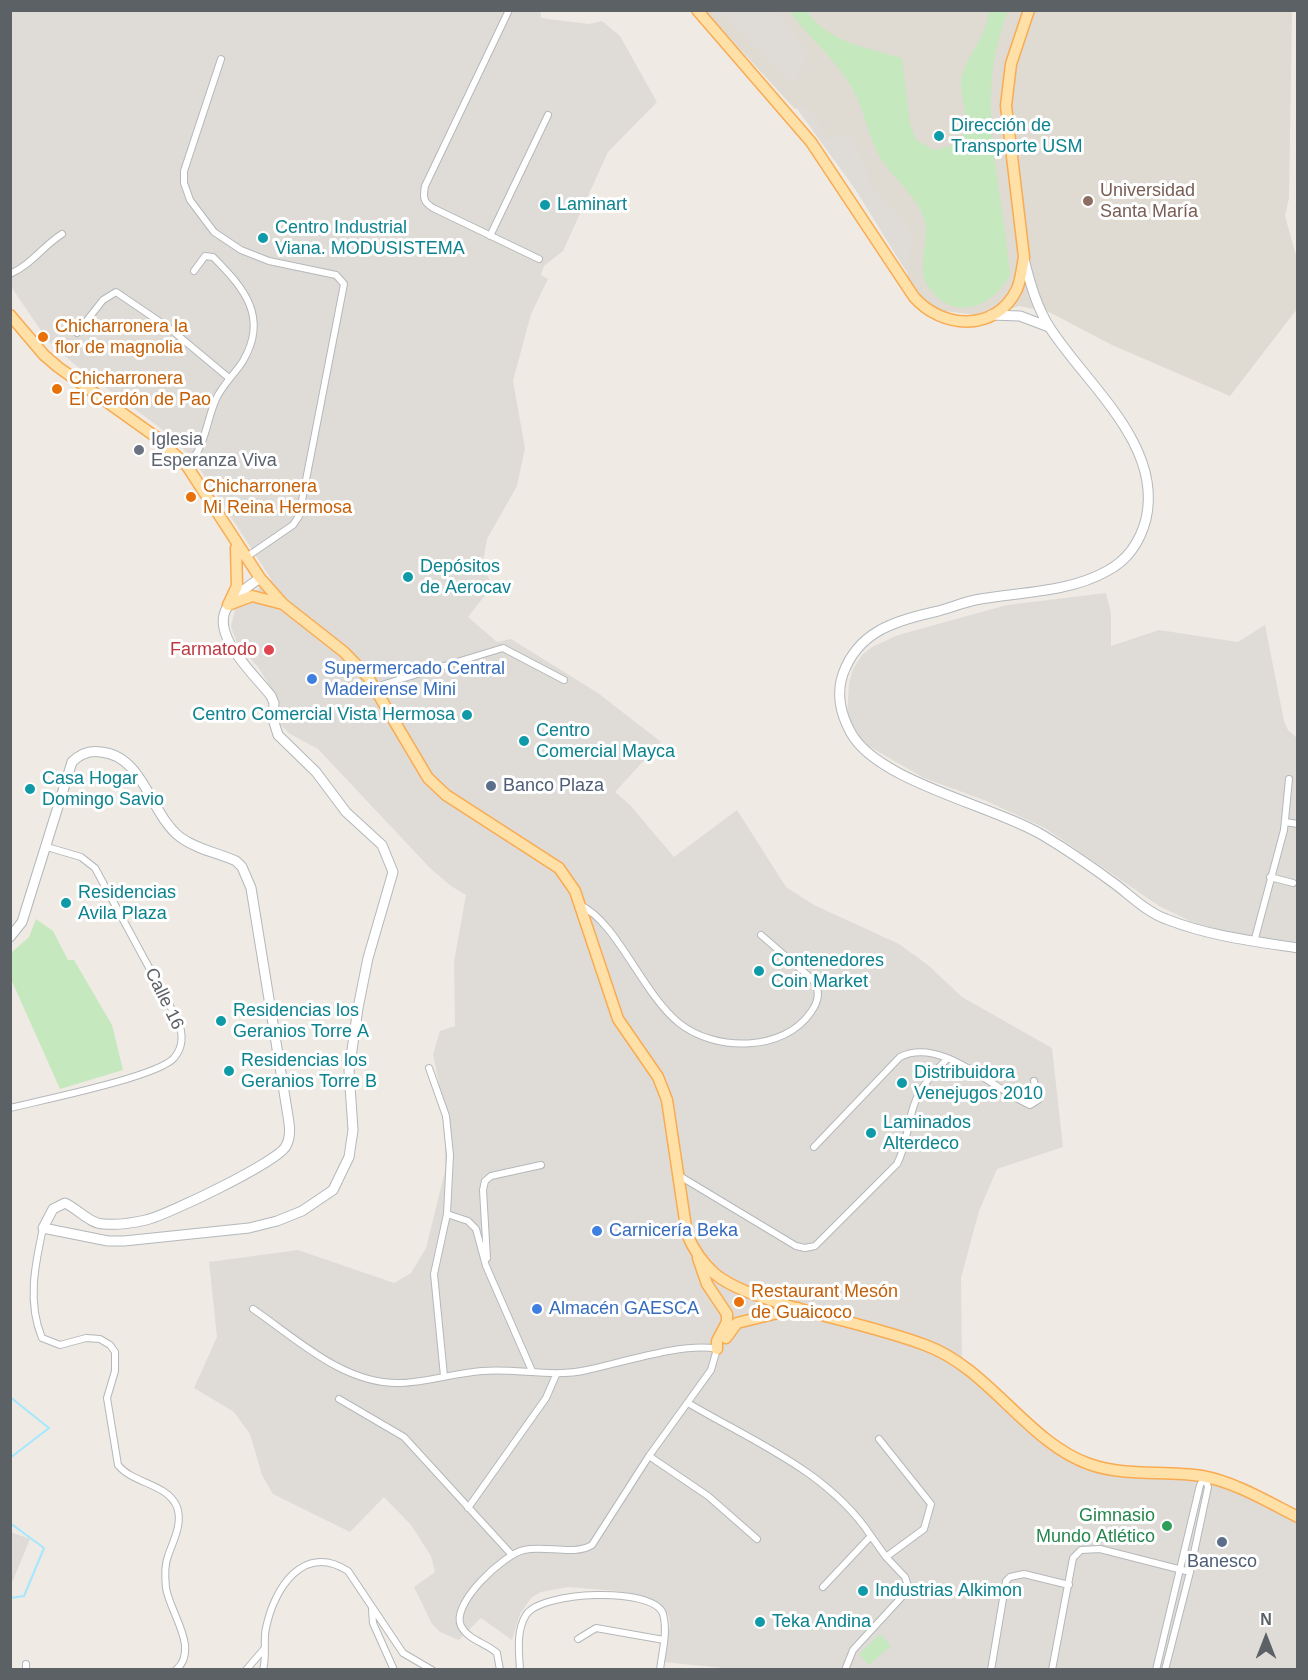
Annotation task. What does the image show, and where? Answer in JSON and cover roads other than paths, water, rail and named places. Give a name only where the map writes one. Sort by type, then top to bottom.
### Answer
[{"type":"main road","points":[[696,10],[811,142],[839,179],[900,280],[917,300],[933,314],[949,321],[968,322],[991,315],[1016,290],[1024,257],[1006,106],[1011,64],[1029,10]]},
{"type":"main road","points":[[10,315],[58,367],[156,436],[187,466],[244,558],[260,578],[283,604],[344,652],[375,687],[415,761],[428,778],[446,795],[559,868],[575,891],[618,1019],[658,1077],[667,1100],[685,1227],[698,1254],[707,1284],[727,1314],[727,1322],[717,1341],[717,1349]]},
{"type":"main road","points":[[228,605],[237,586],[236,544]]},
{"type":"main road","points":[[228,605],[252,596],[283,604]]},
{"type":"main road","points":[[698,1254],[714,1273],[728,1283],[798,1308],[902,1337],[944,1354],[1053,1443],[1088,1464],[1125,1472],[1205,1477],[1228,1484],[1298,1517]]},
{"type":"main road","points":[[717,1349],[738,1323],[798,1308]]},
{"type":"street","points":[[509,10],[425,186],[423,197],[426,203],[433,208],[539,259]]},
{"type":"street","points":[[221,59],[184,171],[184,183],[190,200],[214,232],[241,250],[269,261],[336,275],[344,284],[299,516],[293,525],[244,558]]},
{"type":"street","points":[[490,236],[548,116]]},
{"type":"street","points":[[10,274],[24,268],[52,240],[62,234]]},
{"type":"street","points":[[187,466],[198,452],[215,401],[243,360],[255,329],[252,308],[233,277],[213,257],[205,256],[194,271]]},
{"type":"street","points":[[1024,257],[1036,300],[1049,327],[1129,434],[1145,463],[1148,500],[1138,541],[1121,563],[1092,579],[1062,587],[971,601],[936,612],[902,618],[887,625],[858,646],[845,669],[840,693],[844,720],[860,746],[883,763],[1042,835],[1161,917],[1206,933],[1298,948]]},
{"type":"street","points":[[77,333],[103,300],[116,292],[169,328],[229,378]]},
{"type":"street","points":[[991,315],[1020,316],[1049,327]]},
{"type":"street","points":[[43,1228],[108,1241],[124,1241],[249,1228],[277,1221],[322,1200],[340,1180],[349,1157],[353,1130],[349,1071],[358,1008],[368,958],[393,872],[382,845],[346,812],[315,772],[278,735],[273,720],[274,703],[271,696],[234,650],[224,633],[224,617],[228,605],[260,578]]},
{"type":"street","points":[[375,687],[503,648],[564,680]]},
{"type":"street","points":[[10,938],[22,922],[72,762],[88,752],[105,752],[130,766],[163,819],[179,836],[242,867],[251,888],[290,1128],[289,1139],[279,1156],[168,1213],[144,1221],[102,1225],[88,1219],[79,1210],[65,1203],[52,1209],[43,1228],[33,1292],[37,1326],[42,1338],[60,1345],[86,1338],[100,1340],[110,1345],[116,1360],[107,1398],[118,1465],[124,1473],[168,1494],[177,1507],[178,1527],[165,1573],[166,1591],[186,1649],[185,1660],[177,1670]]},
{"type":"street","points":[[1254,942],[1285,822],[1289,779]]},
{"type":"street","points":[[1285,822],[1298,824]]},
{"type":"street","name":"Calle 16","points":[[10,1108],[154,1071],[174,1057],[182,1039],[182,1030],[177,1019],[95,868],[81,857],[47,847]]},
{"type":"street","points":[[1269,877],[1293,883]]},
{"type":"street","points":[[579,905],[594,911],[603,921],[648,988],[679,1023],[694,1033],[719,1040],[746,1043],[774,1040],[791,1033],[805,1021],[819,997],[818,986],[812,979],[762,935]]},
{"type":"street","points":[[814,1147],[900,1057],[909,1052],[922,1051],[947,1059],[1030,1105],[1038,1100],[1034,1082]]},
{"type":"street","points":[[678,1174],[796,1246],[805,1248],[815,1246],[897,1164],[904,1151],[914,1104],[934,1072],[947,1059]]},
{"type":"street","points":[[429,1068],[446,1116],[450,1155],[447,1214],[434,1274],[444,1376]]},
{"type":"street","points":[[487,1270],[483,1190],[485,1181],[491,1176],[541,1165]]},
{"type":"street","points":[[447,1214],[468,1221],[476,1229],[487,1270],[532,1371]]},
{"type":"street","points":[[253,1309],[340,1369],[365,1380],[403,1383],[484,1371],[532,1371],[556,1375],[683,1349],[706,1347],[717,1349],[711,1371],[649,1456],[592,1545],[581,1549],[536,1548],[511,1554],[492,1569],[462,1607],[459,1616],[460,1625],[468,1634],[496,1653],[500,1670]]},
{"type":"street","points":[[468,1508],[546,1398],[556,1375]]},
{"type":"street","points":[[339,1399],[404,1437],[511,1554]]},
{"type":"street","points":[[688,1403],[808,1473],[837,1496],[905,1577],[909,1589],[853,1650],[845,1670]]},
{"type":"street","points":[[879,1438],[931,1504],[924,1529],[886,1557]]},
{"type":"street","points":[[649,1456],[708,1496],[758,1539]]},
{"type":"street","points":[[1155,1670],[1200,1485],[1205,1477]]},
{"type":"street","points":[[1165,1670],[1190,1572],[1208,1487],[1205,1477]]},
{"type":"street","points":[[823,1587],[871,1536]]},
{"type":"street","points":[[1052,1670],[1073,1558],[1081,1550],[1090,1548],[1190,1572]]},
{"type":"street","points":[[263,1670],[265,1630],[272,1604],[286,1580],[302,1566],[315,1563],[339,1566],[348,1571],[403,1653],[432,1670]]},
{"type":"street","points":[[991,1670],[1006,1581],[1010,1577],[1024,1574],[1069,1585]]},
{"type":"street","points":[[520,1670],[520,1633],[526,1615],[534,1606],[546,1602],[606,1595],[650,1603],[659,1608],[663,1614],[664,1640],[660,1670]]},
{"type":"street","points":[[372,1609],[373,1623],[394,1670]]},
{"type":"street","points":[[578,1639],[596,1628],[664,1640]]},
{"type":"street","points":[[246,1670],[265,1649]]},
{"type":"waterway","points":[[10,1397],[49,1428],[10,1458]]},
{"type":"waterway","points":[[10,1523],[44,1548],[24,1596],[10,1598]]},
{"type":"place","name":"Dirección de Transporte USM","points":[[939,136]]},
{"type":"place","name":"Universidad Santa María","points":[[1088,201]]},
{"type":"place","name":"Laminart","points":[[545,205]]},
{"type":"place","name":"Centro Industrial Viana. MODUSISTEMA","points":[[263,238]]},
{"type":"place","name":"Chicharronera la flor de magnolia","points":[[43,337]]},
{"type":"place","name":"Chicharronera El Cerdón de Pao","points":[[57,389]]},
{"type":"place","name":"Iglesia Esperanza Viva","points":[[139,450]]},
{"type":"place","name":"Chicharronera Mi Reina Hermosa","points":[[191,497]]},
{"type":"place","name":"Depósitos de Aerocav","points":[[408,577]]},
{"type":"place","name":"Farmatodo","points":[[269,650]]},
{"type":"place","name":"Supermercado Central Madeirense Mini","points":[[312,679]]},
{"type":"place","name":"Centro Comercial Vista Hermosa","points":[[467,715]]},
{"type":"place","name":"Centro Comercial Mayca","points":[[524,741]]},
{"type":"place","name":"Banco Plaza","points":[[491,786]]},
{"type":"place","name":"Casa Hogar Domingo Savio","points":[[30,789]]},
{"type":"place","name":"Residencias Avila Plaza","points":[[66,903]]},
{"type":"place","name":"Contenedores Coin Market","points":[[759,971]]},
{"type":"place","name":"Residencias los Geranios Torre A","points":[[221,1021]]},
{"type":"place","name":"Residencias los Geranios Torre B","points":[[229,1071]]},
{"type":"place","name":"Distribuidora Venejugos 2010","points":[[902,1083]]},
{"type":"place","name":"Laminados Alterdeco","points":[[871,1133]]},
{"type":"place","name":"Carnicería Beka","points":[[597,1231]]},
{"type":"place","name":"Restaurant Mesón de Guaicoco","points":[[739,1302]]},
{"type":"place","name":"Almacén GAESCA","points":[[537,1309]]},
{"type":"place","name":"Gimnasio Mundo Atlético","points":[[1167,1526]]},
{"type":"place","name":"Banesco","points":[[1222,1542]]},
{"type":"place","name":"Industrias Alkimon","points":[[863,1591]]},
{"type":"place","name":"Teka Andina","points":[[760,1622]]}]
